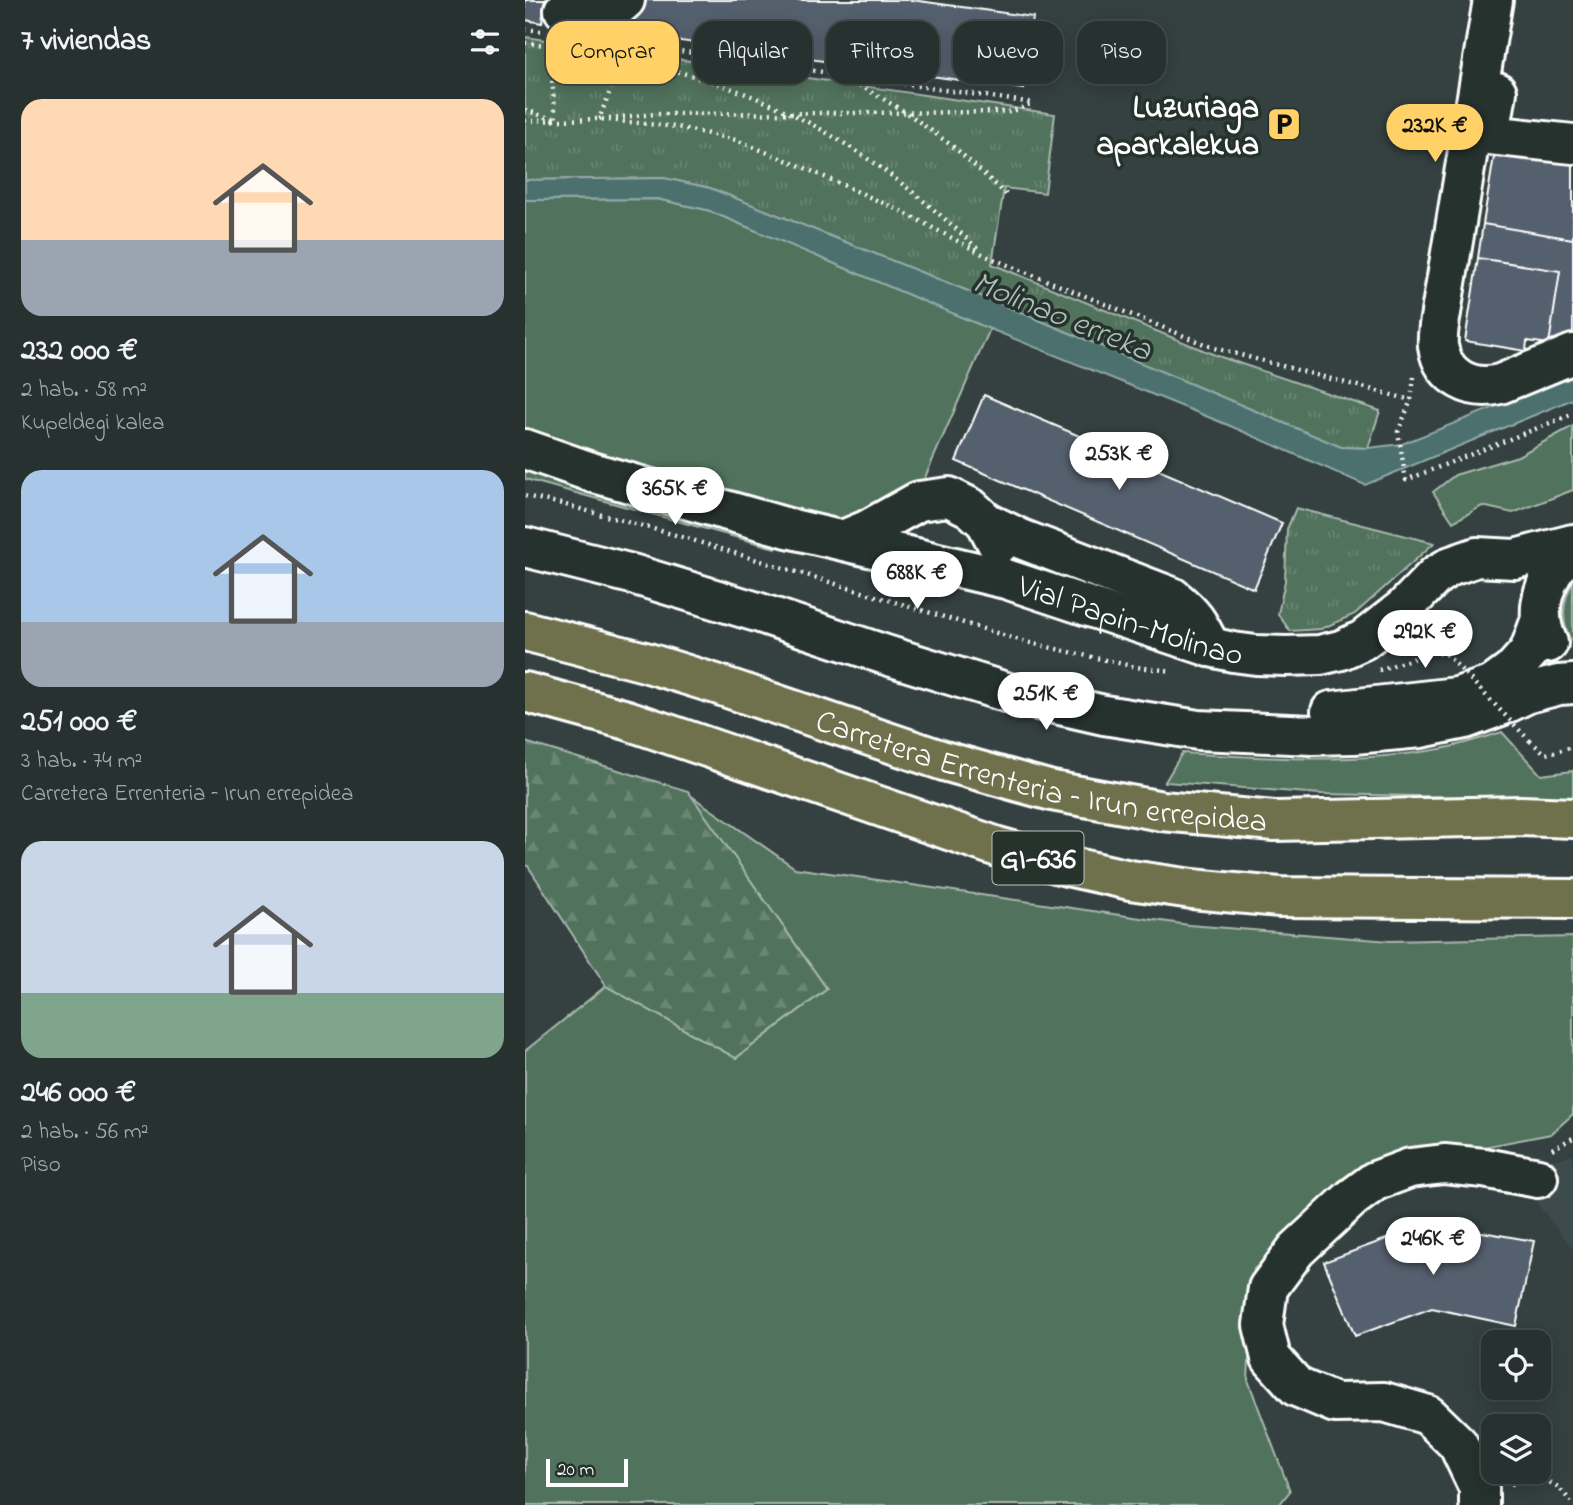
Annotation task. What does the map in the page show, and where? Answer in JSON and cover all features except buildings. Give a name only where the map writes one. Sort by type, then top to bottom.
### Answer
[{"type":"main road","name":"Carretera Errenteria – Irun errepidea","points":[[525,631],[645,662],[944,761],[1052,791],[1148,809],[1274,821],[1521,816],[1573,818]]},
{"type":"main road","name":"GI-636","points":[[525,692],[651,728],[998,847],[1130,880],[1280,897],[1573,899]]},
{"type":"street","points":[[564,9],[609,14],[625,0]]},
{"type":"street","points":[[1493,0],[1434,318],[1439,348],[1442,360],[1449,370],[1458,378],[1479,386],[1500,384],[1573,354]]},
{"type":"street","points":[[1513,0],[1490,135],[1573,144]]},
{"type":"street","name":"Vial Papin-Molinao","points":[[525,449],[591,472],[788,528],[1006,579],[1210,647],[1276,656],[1320,655],[1341,650],[1363,640],[1404,608],[1436,575],[1451,566],[1477,557],[1515,559],[1573,546]]},
{"type":"street","points":[[843,540],[919,501],[950,497],[971,508],[986,522],[1021,539],[1172,597],[1198,622],[1210,647]]},
{"type":"street","points":[[986,522],[1000,550],[1006,579]]},
{"type":"street","points":[[525,524],[764,591],[1022,674],[1108,693],[1252,712],[1312,713],[1457,697],[1493,685],[1512,671],[1529,652],[1549,576],[1573,546]]},
{"type":"street","points":[[525,547],[632,574],[1012,694],[1104,715],[1198,730],[1312,735],[1377,733],[1422,728],[1465,719],[1528,693],[1573,684]]},
{"type":"street","points":[[1515,559],[1543,605],[1545,639],[1555,657],[1573,674]]},
{"type":"street","points":[[1493,1497],[1479,1488],[1458,1444],[1428,1415],[1384,1402],[1335,1403],[1297,1387],[1271,1358],[1263,1325],[1268,1288],[1296,1250],[1352,1198],[1375,1181],[1409,1168],[1444,1164],[1484,1168],[1542,1165]]},
{"type":"path","points":[[525,29],[546,33]]},
{"type":"path","points":[[525,43],[546,45]]},
{"type":"path","points":[[679,51],[826,73]]},
{"type":"path","points":[[679,71],[790,113],[844,144],[899,181],[943,216],[986,256]]},
{"type":"path","points":[[552,84],[556,120]]},
{"type":"path","points":[[599,119],[613,84]]},
{"type":"path","points":[[858,84],[908,113],[955,148],[1009,197]]},
{"type":"path","points":[[525,121],[657,114],[1011,112],[1034,103],[900,84]]},
{"type":"path","points":[[525,110],[556,120]]},
{"type":"path","points":[[599,119],[677,127],[736,140],[901,211],[986,256],[1214,348],[1411,400]]},
{"type":"path","points":[[1398,432],[1406,480],[1573,414]]},
{"type":"path","points":[[525,496],[758,559],[1026,642],[1136,667],[1176,672]]},
{"type":"path","points":[[1370,672],[1433,652],[1445,654],[1529,741],[1546,754],[1573,747]]},
{"type":"path","points":[[1542,1165],[1573,1139]]},
{"type":"path","points":[[1493,1497],[1515,1479],[1526,1476],[1540,1478],[1560,1489],[1573,1505]]},
{"type":"shaded area","points":[[1573,1155],[1573,1249],[1532,1197],[1544,1162]]},
{"type":"green space","points":[[525,37],[546,40],[546,84],[679,84],[679,59],[693,61],[693,84],[812,84],[812,79],[826,81],[826,84],[849,84],[1055,114],[1045,193],[1004,188],[992,264],[1215,355],[1380,411],[1368,448],[1341,447],[998,303],[710,188],[664,178],[525,180]]},
{"type":"green space","points":[[657,199],[707,210],[990,329],[913,505],[775,548],[525,479],[525,200]]},
{"type":"green space","points":[[1573,426],[1573,490],[1513,513],[1482,506],[1453,522],[1433,492],[1455,475],[1518,456]]},
{"type":"green space","points":[[1296,508],[1434,543],[1355,614],[1321,629],[1290,631],[1278,614],[1285,581],[1287,529]]},
{"type":"green space","points":[[1573,582],[1573,643],[1566,628],[1564,612]]},
{"type":"green space","points":[[1502,732],[1541,775],[1573,771],[1573,799],[1321,794],[1165,782],[1182,753],[1247,757],[1376,757],[1440,749]]},
{"type":"green space","points":[[525,742],[688,791],[827,989],[736,1058],[606,986],[525,865]]},
{"type":"green space","points":[[690,795],[795,868],[1189,925],[1390,941],[1573,937],[1573,1114],[1551,1134],[1364,1170],[1254,1269],[1248,1380],[1290,1491],[1279,1505],[525,1505],[525,1051],[606,986],[736,1058],[827,989]]},
{"type":"water","points":[[664,178],[710,188],[998,303],[1341,447],[1368,448],[1402,444],[1573,376],[1573,399],[1365,485],[1228,425],[707,210],[657,199],[525,200],[525,180]]},
{"type":"place","name":"Luzuriaga aparkalekua","points":[[1284,124]]},
{"type":"water label","name":"Molinao erreka","points":[[1063,314]]}]
